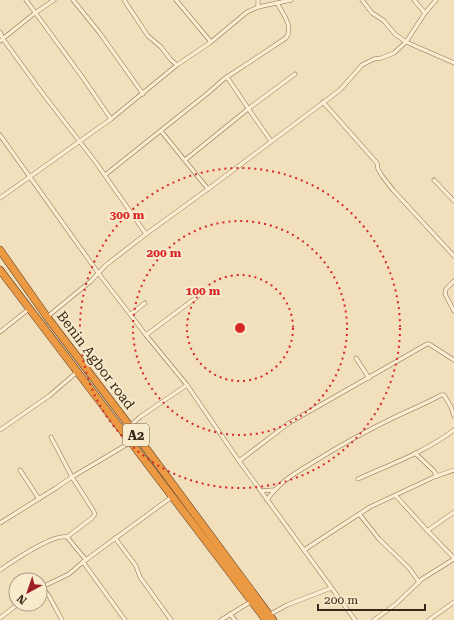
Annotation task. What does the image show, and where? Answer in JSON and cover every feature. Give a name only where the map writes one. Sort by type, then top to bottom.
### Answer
[{"type":"highway","name":"Benin Agbor road","points":[[0,250],[47,317],[130,426],[254,599]]},
{"type":"highway","name":"Benin Agbor road","points":[[0,270],[172,496],[270,618]]},
{"type":"street","points":[[26,0],[111,119]]},
{"type":"street","points":[[1,40],[54,0]]},
{"type":"street","points":[[73,0],[99,32],[143,94]]},
{"type":"street","points":[[124,0],[148,36],[161,47],[177,65]]},
{"type":"street","points":[[176,0],[211,42]]},
{"type":"street","points":[[258,0],[258,6]]},
{"type":"street","points":[[0,198],[111,119],[177,65],[211,42],[247,12],[258,6],[291,0]]},
{"type":"street","points":[[362,0],[372,13],[383,20],[395,34],[406,42],[454,63]]},
{"type":"street","points":[[414,0],[425,13]]},
{"type":"street","points":[[47,317],[99,274],[106,265],[146,234],[340,90],[362,65],[374,59],[394,54],[406,42],[425,13],[436,0]]},
{"type":"street","points":[[105,175],[227,77],[280,42],[288,35],[290,32],[289,26],[277,3]]},
{"type":"street","points":[[0,32],[1,40],[105,175],[146,234]]},
{"type":"street","points":[[185,160],[248,109],[295,74]]},
{"type":"street","points":[[227,77],[271,141]]},
{"type":"street","points":[[323,102],[377,163],[378,169],[382,176],[393,190],[454,256]]},
{"type":"street","points":[[161,131],[208,189]]},
{"type":"street","points":[[0,135],[99,274],[187,385],[239,461],[355,620]]},
{"type":"street","points":[[434,180],[454,201]]},
{"type":"street","points":[[454,281],[446,289],[445,294],[454,311]]},
{"type":"street","points":[[146,335],[205,291]]},
{"type":"street","points":[[131,314],[145,303]]},
{"type":"street","points":[[0,332],[29,309]]},
{"type":"street","points":[[239,461],[290,423],[428,344],[454,360]]},
{"type":"street","points":[[356,358],[369,378]]},
{"type":"street","points":[[0,430],[49,396],[78,372]]},
{"type":"street","points":[[130,426],[140,417],[187,385]]},
{"type":"street","points":[[267,500],[274,490],[298,471],[382,423],[426,404],[441,395],[444,395],[454,416]]},
{"type":"street","points":[[358,479],[406,458],[445,437],[454,430]]},
{"type":"street","points":[[0,570],[16,558],[27,554],[46,542],[62,536],[67,537],[95,514],[72,477],[51,437]]},
{"type":"street","points":[[0,523],[72,477],[131,442]]},
{"type":"street","points":[[415,453],[437,476]]},
{"type":"street","points":[[20,470],[39,499]]},
{"type":"street","points":[[304,550],[360,515],[370,507],[437,476],[454,470]]},
{"type":"street","points":[[261,491],[274,490]]},
{"type":"street","points":[[48,585],[70,574],[84,561],[172,496]]},
{"type":"street","points":[[374,620],[396,604],[422,578],[454,558],[427,531],[396,496]]},
{"type":"street","points":[[427,531],[454,512]]},
{"type":"street","points":[[360,515],[379,539],[409,568],[419,582]]},
{"type":"street","points":[[67,537],[125,620]]},
{"type":"street","points":[[115,538],[136,566],[140,577],[171,620]]},
{"type":"street","points":[[270,618],[287,605],[331,588]]},
{"type":"street","points":[[48,595],[62,620]]},
{"type":"street","points":[[221,620],[254,599]]},
{"type":"street","points":[[429,620],[454,602]]},
{"type":"street","points":[[0,618],[8,612]]},
{"type":"street","points":[[230,614],[235,620]]}]
